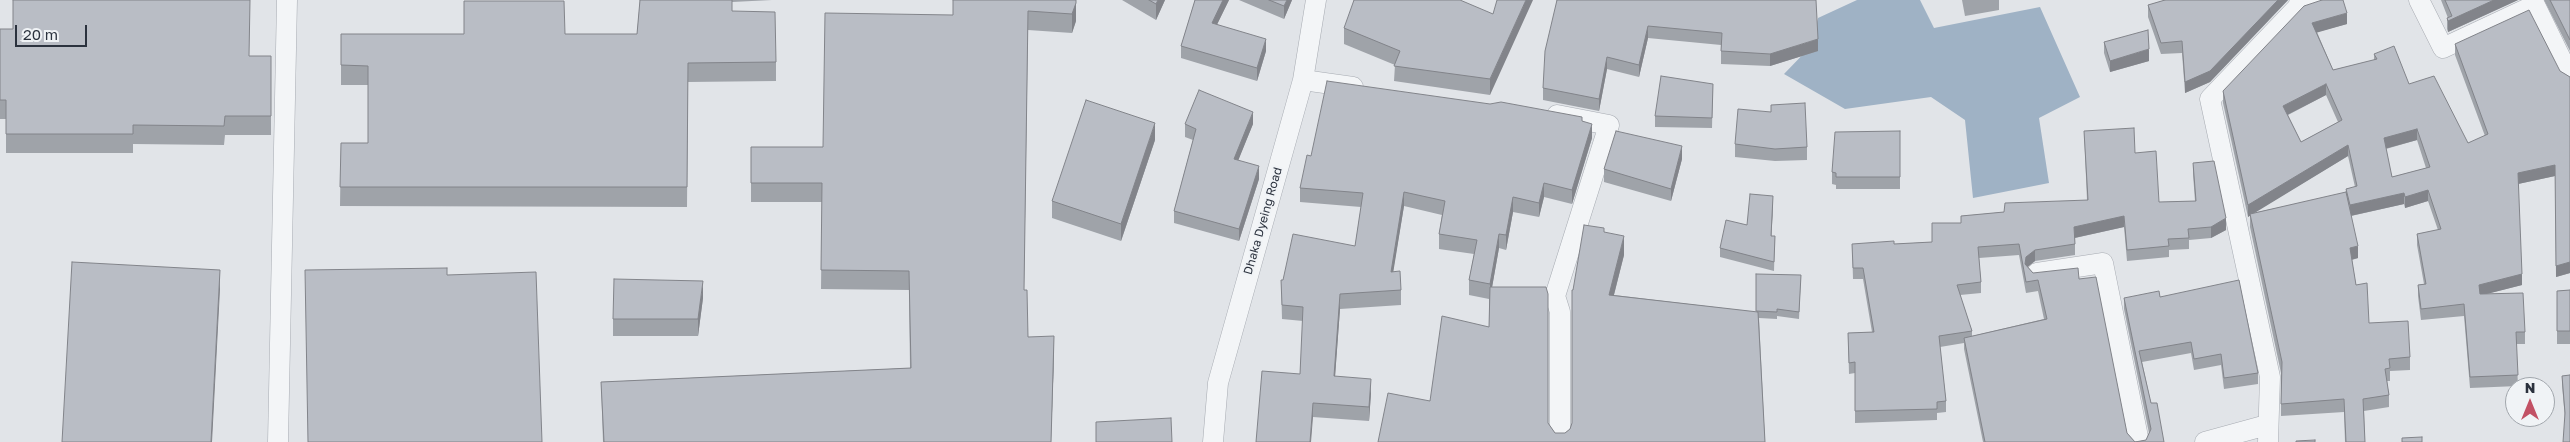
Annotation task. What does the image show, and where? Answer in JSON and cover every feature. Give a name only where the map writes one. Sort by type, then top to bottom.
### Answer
[{"type":"street","points":[[278,442],[288,0]]},
{"type":"street","name":"Dhaka Dyeing Road","points":[[1214,442],[1218,383],[1303,80],[1316,0]]},
{"type":"street","points":[[2205,442],[2268,434],[2270,377],[2210,99],[2299,4],[2323,0]]},
{"type":"street","points":[[2419,0],[2443,48],[2540,2],[2570,77]]},
{"type":"street","points":[[1303,80],[1369,89]]},
{"type":"street","points":[[1537,111],[1609,125],[1555,296],[1560,312],[1560,442]]},
{"type":"street","points":[[2037,273],[2103,263],[2139,442]]},
{"type":"water","points":[[1857,0],[1920,0],[1934,28],[2040,7],[2080,97],[2039,118],[2049,183],[1973,198],[1965,120],[1931,97],[1845,109],[1784,74],[1812,45],[1818,18]]},
{"type":"building","points":[[13,0],[250,0],[249,56],[271,56],[271,116],[225,116],[224,126],[133,125],[133,134],[6,134],[6,100],[0,100],[0,29],[13,29]]},
{"type":"building","points":[[640,0],[732,0],[732,11],[775,12],[776,62],[688,63],[687,187],[340,187],[341,143],[368,143],[368,66],[341,65],[341,34],[464,34],[464,1],[564,1],[565,34],[637,34]]},
{"type":"building","points":[[953,0],[1076,0],[1072,14],[1028,11],[1024,290],[1027,290],[1028,337],[1054,336],[1051,442],[604,442],[601,382],[911,368],[909,271],[821,270],[822,183],[751,183],[751,147],[823,147],[825,13],[953,15]]},
{"type":"building","points":[[1149,0],[1158,0],[1156,4]]},
{"type":"building","points":[[1195,0],[1223,0],[1212,23],[1266,39],[1257,68],[1181,46]]},
{"type":"building","points":[[1269,0],[1287,0],[1284,6]]},
{"type":"building","points":[[1354,0],[1460,0],[1493,14],[1497,0],[1526,0],[1490,79],[1394,66],[1400,51],[1344,28]]},
{"type":"building","points":[[1557,0],[1816,0],[1818,39],[1770,54],[1721,51],[1722,33],[1648,26],[1639,65],[1607,57],[1599,99],[1543,88],[1545,51]]},
{"type":"building","points":[[2165,0],[2278,0],[2210,71],[2185,82],[2182,41],[2161,43],[2148,5]]},
{"type":"building","points":[[2322,0],[2343,0],[2347,13],[2312,23],[2333,70],[2377,59],[2374,54],[2394,46],[2409,84],[2434,76],[2468,143],[2488,134],[2455,44],[2529,10],[2560,71],[2570,77],[2570,262],[2556,266],[2555,165],[2518,173],[2522,274],[2479,285],[2480,294],[2523,293],[2525,332],[2516,332],[2518,375],[2470,377],[2464,304],[2421,309],[2418,285],[2426,284],[2417,234],[2441,229],[2428,190],[2405,197],[2404,193],[2350,205],[2346,189],[2357,186],[2348,145],[2248,205],[2223,91],[2304,6]],"holes":[[[2326,84],[2342,120],[2301,142],[2283,106]],[[2417,129],[2430,167],[2392,177],[2384,138]]]},
{"type":"building","points":[[2445,0],[2494,0],[2448,21],[2447,18],[2452,16]]},
{"type":"building","points":[[2550,0],[2570,0],[2570,40]]},
{"type":"building","points":[[2148,30],[2149,49],[2110,61],[2104,42]]},
{"type":"building","points":[[1661,76],[1713,84],[1712,118],[1655,116]]},
{"type":"building","points":[[1327,81],[1490,104],[1501,102],[1582,117],[1582,121],[1592,124],[1572,190],[1544,183],[1539,203],[1513,197],[1506,235],[1499,234],[1490,284],[1469,280],[1477,240],[1439,234],[1445,201],[1404,192],[1391,272],[1400,271],[1401,290],[1340,294],[1334,376],[1371,379],[1369,407],[1313,403],[1310,442],[1256,442],[1262,371],[1300,374],[1303,307],[1282,305],[1281,280],[1283,280],[1293,234],[1355,246],[1363,193],[1300,188],[1307,155],[1311,156]]},
{"type":"building","points":[[1199,90],[1253,112],[1234,159],[1259,166],[1239,229],[1174,211],[1196,129],[1185,124]]},
{"type":"building","points":[[1086,100],[1155,123],[1121,224],[1052,201]]},
{"type":"building","points":[[1805,103],[1807,147],[1775,149],[1735,144],[1738,109],[1771,112],[1771,105]]},
{"type":"building","points":[[2134,128],[2135,153],[2156,151],[2159,202],[2196,201],[2193,163],[2214,161],[2226,218],[2211,227],[2188,229],[2189,238],[2168,239],[2169,246],[2127,250],[2124,216],[2074,227],[2075,244],[2035,250],[2026,257],[2025,264],[2033,273],[2078,268],[2079,279],[2096,277],[2127,433],[2135,442],[1985,442],[1964,338],[2047,319],[2038,280],[2026,282],[2019,244],[1978,247],[1981,282],[1957,285],[1972,331],[1939,336],[1946,401],[1937,402],[1937,409],[1855,411],[1855,362],[1849,363],[1848,333],[1874,332],[1863,268],[1853,268],[1852,244],[1894,241],[1894,244],[1932,242],[1932,223],[1961,223],[1961,216],[2004,212],[2005,203],[2088,200],[2084,131]]},
{"type":"building","points":[[1616,131],[1682,146],[1671,189],[1604,169]]},
{"type":"building","points":[[1900,131],[1900,177],[1836,177],[1836,173],[1832,172],[1835,132]]},
{"type":"building","points":[[2346,192],[2358,246],[2350,248],[2356,285],[2367,283],[2369,323],[2408,321],[2410,357],[2389,359],[2390,368],[2385,369],[2389,395],[2363,399],[2365,442],[2346,442],[2344,399],[2281,404],[2282,362],[2250,214]]},
{"type":"building","points":[[1750,194],[1773,196],[1771,236],[1775,236],[1774,262],[1720,248],[1726,220],[1747,225]]},
{"type":"building","points":[[1584,225],[1604,228],[1604,232],[1624,236],[1609,295],[1758,312],[1765,442],[1378,442],[1388,393],[1430,401],[1442,316],[1489,327],[1490,287],[1546,287],[1548,294],[1548,423],[1555,433],[1565,433],[1570,429],[1572,423],[1572,290]]},
{"type":"building","points":[[72,262],[220,270],[211,442],[62,442]]},
{"type":"building","points":[[447,268],[447,275],[536,272],[542,442],[308,442],[305,270]]},
{"type":"building","points":[[1756,274],[1801,275],[1799,312],[1777,309],[1777,312],[1756,311]]},
{"type":"building","points":[[614,279],[703,281],[698,319],[613,319]]},
{"type":"building","points":[[2239,280],[2258,373],[2224,378],[2221,354],[2194,359],[2191,342],[2139,351],[2151,403],[2157,403],[2164,442],[2135,442],[2146,440],[2151,429],[2124,298],[2159,291],[2160,297]]},
{"type":"building","points":[[2570,290],[2570,331],[2557,331],[2557,291]]},
{"type":"building","points":[[2570,375],[2570,442],[2563,442],[2565,413],[2562,376]]},
{"type":"building","points":[[1171,418],[1172,442],[1096,442],[1096,422]]},
{"type":"building","points":[[2422,437],[2422,442],[2402,442],[2402,438]]},
{"type":"building","points":[[2315,440],[2315,442],[2296,442],[2296,441]]}]
